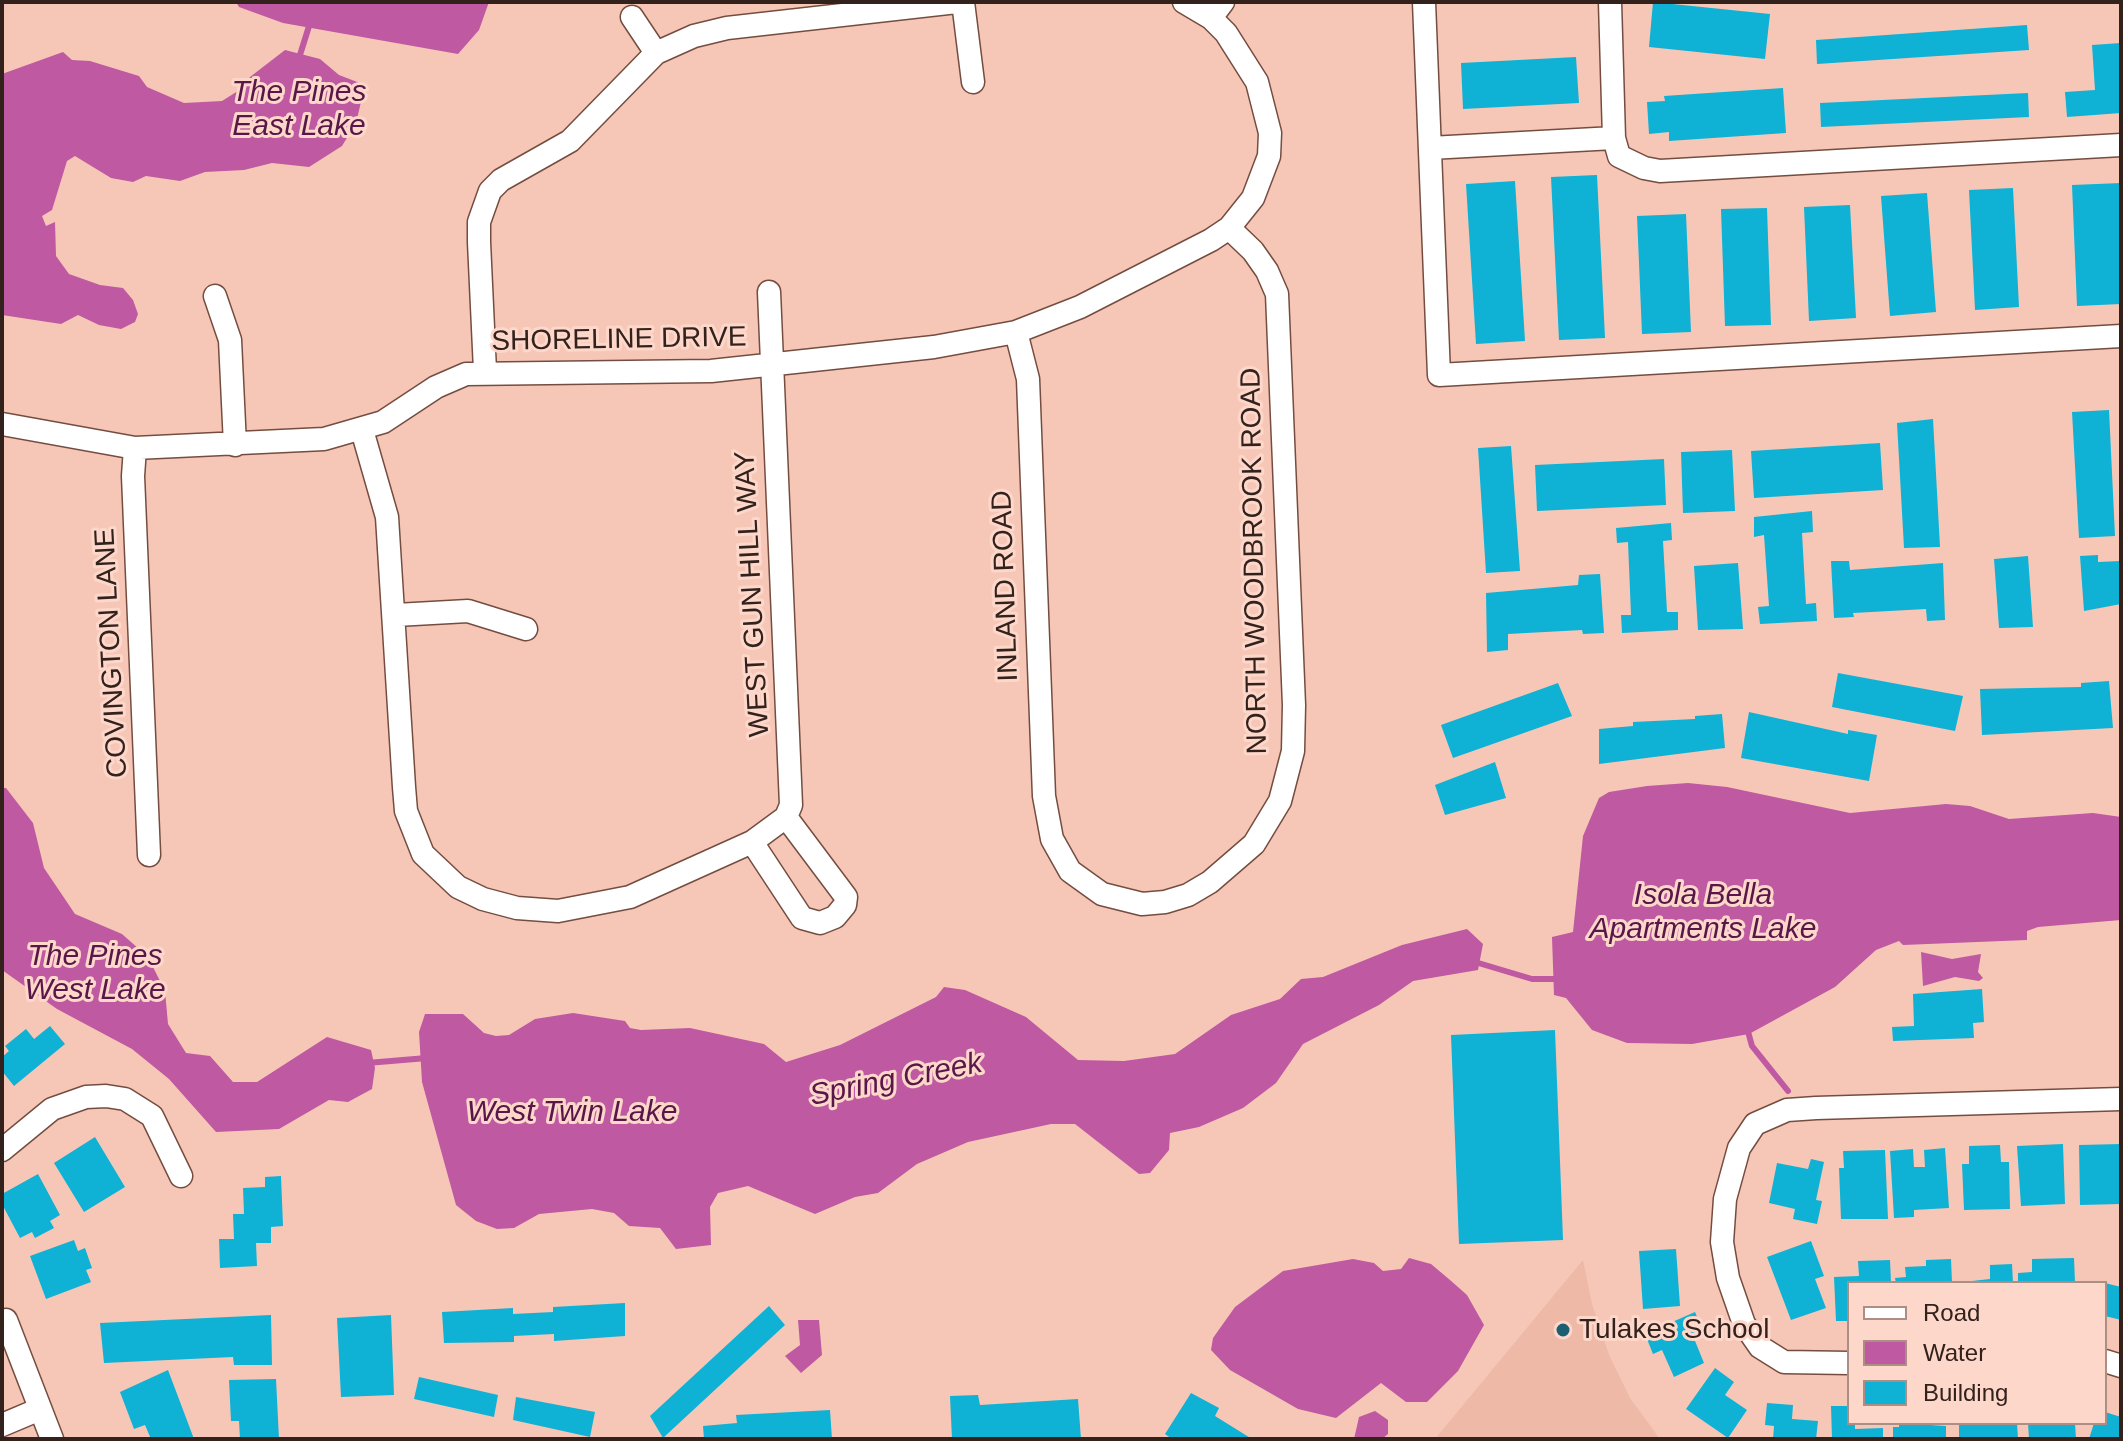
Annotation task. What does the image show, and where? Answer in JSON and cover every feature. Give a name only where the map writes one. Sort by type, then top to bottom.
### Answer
[{"type":"street","points":[[485,371],[479,242],[483,205],[501,180],[570,141],[656,53],[694,36],[727,28],[873,7],[957,2]]},
{"type":"street","points":[[963,2],[973,82]]},
{"type":"street","points":[[1184,2],[1217,10],[1257,82],[1270,133],[1264,177],[1253,198],[1229,228]]},
{"type":"street","points":[[1424,2],[1439,375],[2121,336]]},
{"type":"street","points":[[1610,2],[1614,138],[1619,156],[1629,163],[1660,171],[2121,145]]},
{"type":"street","points":[[632,17],[656,53]]},
{"type":"street","points":[[1430,148],[1614,138]]},
{"type":"street","name":"SHORELINE DRIVE","points":[[2,424],[135,448],[324,439],[362,430],[406,409],[452,379],[485,371],[642,373],[773,366],[934,347],[1016,332],[1080,307],[1229,228]]},
{"type":"street","name":"NORTH WOODBROOK ROAD","points":[[1052,839],[1070,871],[1102,894],[1142,904],[1165,902],[1188,895],[1210,882],[1254,844],[1280,801],[1288,778],[1293,751],[1294,705],[1277,294],[1267,271],[1253,251],[1229,228]]},
{"type":"street","name":"WEST GUN HILL WAY","points":[[769,292],[792,788],[786,817]]},
{"type":"street","points":[[215,296],[230,340],[235,445]]},
{"type":"street","name":"INLAND ROAD","points":[[1016,332],[1028,379],[1044,796],[1052,839]]},
{"type":"street","points":[[362,430],[387,517],[396,615],[406,811],[423,854],[437,871],[458,887],[483,899],[517,908],[558,911],[630,897],[752,842],[786,817],[846,897],[845,905],[835,917],[820,923],[802,918],[752,842]]},
{"type":"street","name":"COVINGTON LANE","points":[[135,448],[133,476],[149,855]]},
{"type":"street","points":[[396,615],[468,611],[526,629]]},
{"type":"street","points":[[2,1150],[52,1109],[86,1097],[106,1096],[125,1099],[152,1116],[181,1176]]},
{"type":"street","points":[[1847,1363],[1784,1362],[1760,1347],[1744,1324],[1728,1278],[1722,1242],[1725,1199],[1739,1148],[1755,1124],[1787,1110],[1816,1108],[2121,1099]]},
{"type":"street","points":[[6,1320],[52,1439]]},
{"type":"street","points":[[2,1425],[40,1409]]},
{"type":"shaded area","name":"Tulakes School","points":[[1583,1260],[1592,1304],[1609,1355],[1630,1398],[1660,1439],[1435,1439]]},
{"type":"water","points":[[236,2],[489,2],[479,30],[458,54],[283,23],[239,7]]},
{"type":"water","name":"The Pines East Lake","points":[[285,50],[320,59],[339,75],[365,85],[356,123],[342,146],[309,167],[272,163],[244,170],[205,172],[180,181],[146,176],[133,182],[111,178],[75,156],[67,161],[52,210],[42,216],[46,226],[55,222],[56,256],[69,274],[100,285],[123,288],[133,300],[138,314],[135,322],[121,329],[99,325],[78,315],[61,324],[2,315],[2,74],[63,52],[72,60],[90,61],[139,76],[147,87],[184,103],[222,101],[241,89],[250,77]]},
{"type":"water","name":"Isola Bella Apartments Lake","points":[[1688,783],[1727,787],[1850,813],[1946,804],[1970,806],[2009,819],[2093,813],[2121,817],[2121,920],[2038,927],[2027,931],[2027,940],[1903,945],[1899,941],[1876,950],[1835,987],[1749,1034],[1692,1044],[1627,1043],[1592,1030],[1566,998],[1554,995],[1552,937],[1573,932],[1583,836],[1599,798],[1609,792]]},
{"type":"water","name":"The Pines West Lake","points":[[2,788],[6,788],[33,823],[44,868],[75,914],[122,934],[148,957],[165,991],[168,1024],[186,1053],[210,1056],[233,1082],[257,1082],[327,1037],[371,1050],[375,1068],[372,1089],[348,1102],[329,1100],[279,1129],[216,1132],[169,1079],[132,1049],[57,1009],[2,970]]},
{"type":"water","name":"West Twin Lake","points":[[1467,929],[1483,944],[1478,970],[1413,981],[1379,1005],[1303,1044],[1276,1083],[1243,1108],[1199,1127],[1170,1133],[1169,1150],[1150,1173],[1139,1174],[1075,1124],[1051,1124],[968,1142],[917,1164],[878,1193],[855,1197],[815,1214],[748,1186],[718,1193],[710,1207],[711,1245],[676,1249],[660,1228],[629,1226],[614,1213],[592,1209],[539,1214],[514,1228],[497,1229],[476,1221],[456,1205],[422,1082],[419,1032],[425,1014],[463,1014],[484,1033],[496,1036],[509,1035],[535,1019],[573,1013],[625,1021],[630,1028],[641,1030],[690,1028],[764,1044],[786,1062],[840,1045],[936,997],[944,987],[965,990],[1026,1017],[1078,1060],[1124,1061],[1175,1054],[1231,1015],[1280,999],[1301,979],[1323,977],[1402,945]]},
{"type":"water","points":[[1921,952],[1952,959],[1981,954],[1978,972],[1983,978],[1979,981],[1955,977],[1923,986]]},
{"type":"water","points":[[1409,1258],[1431,1264],[1467,1295],[1484,1325],[1458,1371],[1427,1402],[1406,1402],[1381,1383],[1336,1418],[1298,1409],[1230,1370],[1211,1350],[1213,1338],[1235,1307],[1283,1271],[1353,1259],[1374,1263],[1383,1271],[1401,1269]]},
{"type":"water","points":[[798,1320],[819,1320],[822,1355],[801,1373],[785,1356],[800,1345]]},
{"type":"water","points":[[1375,1411],[1388,1420],[1388,1434],[1382,1439],[1354,1439],[1359,1417]]},
{"type":"building","points":[[1653,2],[1770,14],[1765,59],[1649,47]]},
{"type":"building","points":[[2027,25],[2029,50],[1817,64],[1816,40]]},
{"type":"building","points":[[2121,43],[2121,113],[2067,117],[2065,92],[2095,90],[2092,45]]},
{"type":"building","points":[[1576,57],[1579,103],[1463,109],[1461,63]]},
{"type":"building","points":[[1783,88],[1786,133],[1669,141],[1669,132],[1649,134],[1647,102],[1665,101],[1664,96]]},
{"type":"building","points":[[2028,93],[2029,117],[1821,127],[1820,103]]},
{"type":"building","points":[[1597,175],[1605,338],[1559,340],[1551,177]]},
{"type":"building","points":[[1515,181],[1525,341],[1476,344],[1466,184]]},
{"type":"building","points":[[2121,183],[2121,304],[2077,306],[2072,185]]},
{"type":"building","points":[[2013,188],[2019,307],[1975,310],[1969,190]]},
{"type":"building","points":[[1927,193],[1936,312],[1890,316],[1881,196]]},
{"type":"building","points":[[1850,205],[1856,318],[1809,321],[1804,207]]},
{"type":"building","points":[[1767,208],[1771,325],[1725,326],[1721,209]]},
{"type":"building","points":[[1686,214],[1691,332],[1642,334],[1637,216]]},
{"type":"building","points":[[2109,410],[2115,536],[2079,538],[2072,412]]},
{"type":"building","points":[[1933,419],[1940,547],[1904,548],[1897,423]]},
{"type":"building","points":[[1880,443],[1883,490],[1754,498],[1751,451]]},
{"type":"building","points":[[1511,446],[1520,571],[1486,573],[1478,448]]},
{"type":"building","points":[[1732,450],[1735,511],[1683,513],[1681,452]]},
{"type":"building","points":[[1664,459],[1666,505],[1537,511],[1535,465]]},
{"type":"building","points":[[1812,511],[1813,532],[1802,533],[1806,604],[1816,603],[1817,621],[1760,624],[1758,607],[1769,606],[1764,535],[1754,537],[1754,517]]},
{"type":"building","points":[[1671,523],[1672,540],[1663,541],[1667,612],[1678,612],[1678,630],[1622,633],[1621,615],[1631,615],[1628,542],[1617,543],[1616,528]]},
{"type":"building","points":[[2098,555],[2098,562],[2121,561],[2121,604],[2084,611],[2080,556]]},
{"type":"building","points":[[2028,556],[2033,627],[1999,628],[1994,559]]},
{"type":"building","points":[[1831,561],[1849,561],[1850,570],[1943,563],[1945,620],[1927,621],[1926,609],[1853,613],[1854,617],[1834,618]]},
{"type":"building","points":[[1738,563],[1743,629],[1698,630],[1694,566]]},
{"type":"building","points":[[1600,574],[1604,633],[1583,634],[1582,630],[1508,634],[1508,650],[1487,652],[1486,593],[1578,585],[1579,575]]},
{"type":"building","points":[[1838,673],[1963,696],[1955,731],[1832,707]]},
{"type":"building","points":[[2109,681],[2113,728],[1982,735],[1980,689],[2081,687],[2081,683]]},
{"type":"building","points":[[1558,683],[1572,716],[1453,758],[1441,725]]},
{"type":"building","points":[[1749,712],[1848,734],[1848,730],[1877,735],[1869,781],[1741,758]]},
{"type":"building","points":[[1722,714],[1725,748],[1599,764],[1599,729],[1633,726],[1633,722],[1695,719],[1695,716]]},
{"type":"building","points":[[1495,762],[1506,798],[1445,815],[1435,785]]},
{"type":"building","points":[[1982,989],[1984,1022],[1973,1023],[1974,1038],[1893,1041],[1892,1027],[1914,1026],[1913,994]]},
{"type":"building","points":[[50,1026],[65,1044],[14,1086],[2,1071],[2,1057],[9,1051],[5,1046],[26,1029],[34,1039]]},
{"type":"building","points":[[1555,1030],[1563,1240],[1459,1244],[1451,1035]]},
{"type":"building","points":[[95,1137],[125,1187],[84,1212],[54,1163]]},
{"type":"building","points":[[2063,1144],[2065,1204],[2021,1206],[2017,1146]]},
{"type":"building","points":[[2121,1144],[2121,1204],[2080,1205],[2079,1145]]},
{"type":"building","points":[[2000,1145],[2001,1162],[2009,1162],[2010,1209],[1964,1210],[1962,1164],[1969,1164],[1969,1146]]},
{"type":"building","points":[[1945,1148],[1949,1208],[1914,1210],[1914,1217],[1894,1218],[1890,1151],[1913,1149],[1914,1167],[1925,1167],[1924,1150]]},
{"type":"building","points":[[1885,1150],[1888,1219],[1841,1219],[1839,1168],[1844,1168],[1843,1151]]},
{"type":"building","points":[[1811,1159],[1824,1162],[1816,1200],[1822,1201],[1817,1224],[1793,1219],[1795,1209],[1769,1203],[1777,1163],[1808,1169]]},
{"type":"building","points":[[38,1174],[60,1215],[50,1221],[54,1228],[35,1238],[32,1232],[20,1238],[2,1204],[2,1194]]},
{"type":"building","points":[[281,1176],[283,1226],[271,1227],[271,1243],[256,1243],[257,1266],[220,1268],[219,1239],[234,1239],[233,1214],[244,1214],[243,1188],[265,1187],[265,1177]]},
{"type":"building","points":[[74,1240],[78,1251],[85,1248],[92,1268],[86,1270],[91,1282],[46,1299],[30,1256]]},
{"type":"building","points":[[1811,1241],[1824,1276],[1815,1279],[1826,1308],[1791,1320],[1767,1257]]},
{"type":"building","points":[[1676,1249],[1680,1306],[1643,1309],[1639,1251]]},
{"type":"building","points":[[2074,1258],[2075,1281],[2018,1281],[2018,1273],[2032,1272],[2032,1259]]},
{"type":"building","points":[[1951,1259],[1952,1281],[1896,1281],[1895,1278],[1906,1277],[1905,1267],[1926,1266],[1926,1260]]},
{"type":"building","points":[[1890,1260],[1891,1281],[1847,1281],[1847,1321],[1836,1321],[1834,1277],[1859,1276],[1858,1261]]},
{"type":"building","points":[[2012,1264],[2013,1281],[1972,1281],[1990,1279],[1990,1265]]},
{"type":"building","points":[[2107,1284],[2121,1287],[2121,1320],[2107,1316]]},
{"type":"building","points":[[625,1303],[625,1336],[554,1341],[554,1334],[514,1336],[514,1342],[444,1343],[442,1312],[513,1308],[513,1314],[553,1312],[553,1307]]},
{"type":"building","points":[[769,1306],[785,1325],[663,1438],[650,1416]]},
{"type":"building","points":[[1695,1312],[1703,1331],[1693,1336],[1704,1363],[1674,1377],[1662,1350],[1653,1354],[1645,1334]]},
{"type":"building","points":[[271,1315],[272,1365],[234,1365],[233,1357],[104,1363],[100,1323]]},
{"type":"building","points":[[391,1315],[394,1395],[341,1397],[337,1318]]},
{"type":"building","points":[[1715,1368],[1734,1382],[1725,1395],[1747,1410],[1728,1438],[1686,1409]]},
{"type":"building","points":[[168,1370],[194,1439],[151,1439],[145,1425],[134,1429],[120,1392]]},
{"type":"building","points":[[419,1377],[498,1395],[494,1417],[414,1399]]},
{"type":"building","points":[[276,1379],[279,1439],[240,1439],[239,1421],[231,1421],[229,1380]]},
{"type":"building","points":[[1191,1393],[1219,1408],[1215,1416],[1252,1439],[1172,1439],[1165,1434]]},
{"type":"building","points":[[978,1395],[980,1405],[1078,1399],[1081,1439],[952,1439],[950,1396]]},
{"type":"building","points":[[516,1397],[595,1412],[590,1437],[513,1420]]},
{"type":"building","points":[[1767,1403],[1793,1405],[1792,1419],[1818,1421],[1816,1439],[1773,1439],[1774,1426],[1765,1425]]},
{"type":"building","points":[[1831,1406],[1847,1406],[1847,1425],[1855,1425],[1855,1429],[1883,1428],[1883,1439],[1832,1439]]},
{"type":"building","points":[[830,1410],[832,1439],[704,1439],[703,1426],[737,1423],[736,1415]]},
{"type":"building","points":[[2107,1413],[2121,1417],[2121,1439],[2089,1439],[2093,1425],[2107,1425]]},
{"type":"building","points":[[1959,1425],[2017,1425],[2018,1439],[1959,1439]]},
{"type":"building","points":[[2028,1425],[2075,1425],[2076,1439],[2029,1439]]},
{"type":"building","points":[[1946,1426],[1946,1439],[1893,1439],[1893,1427]]},
{"type":"waterway","points":[[299,58],[310,23]]},
{"type":"waterway","name":"Spring Creek","points":[[1475,962],[1532,979],[1558,979]]},
{"type":"waterway","points":[[1747,1028],[1752,1046],[1788,1091]]},
{"type":"waterway","name":"Spring Creek","points":[[367,1063],[427,1058]]},
{"type":"place","name":"Tulakes School","points":[[1563,1330]]}]
